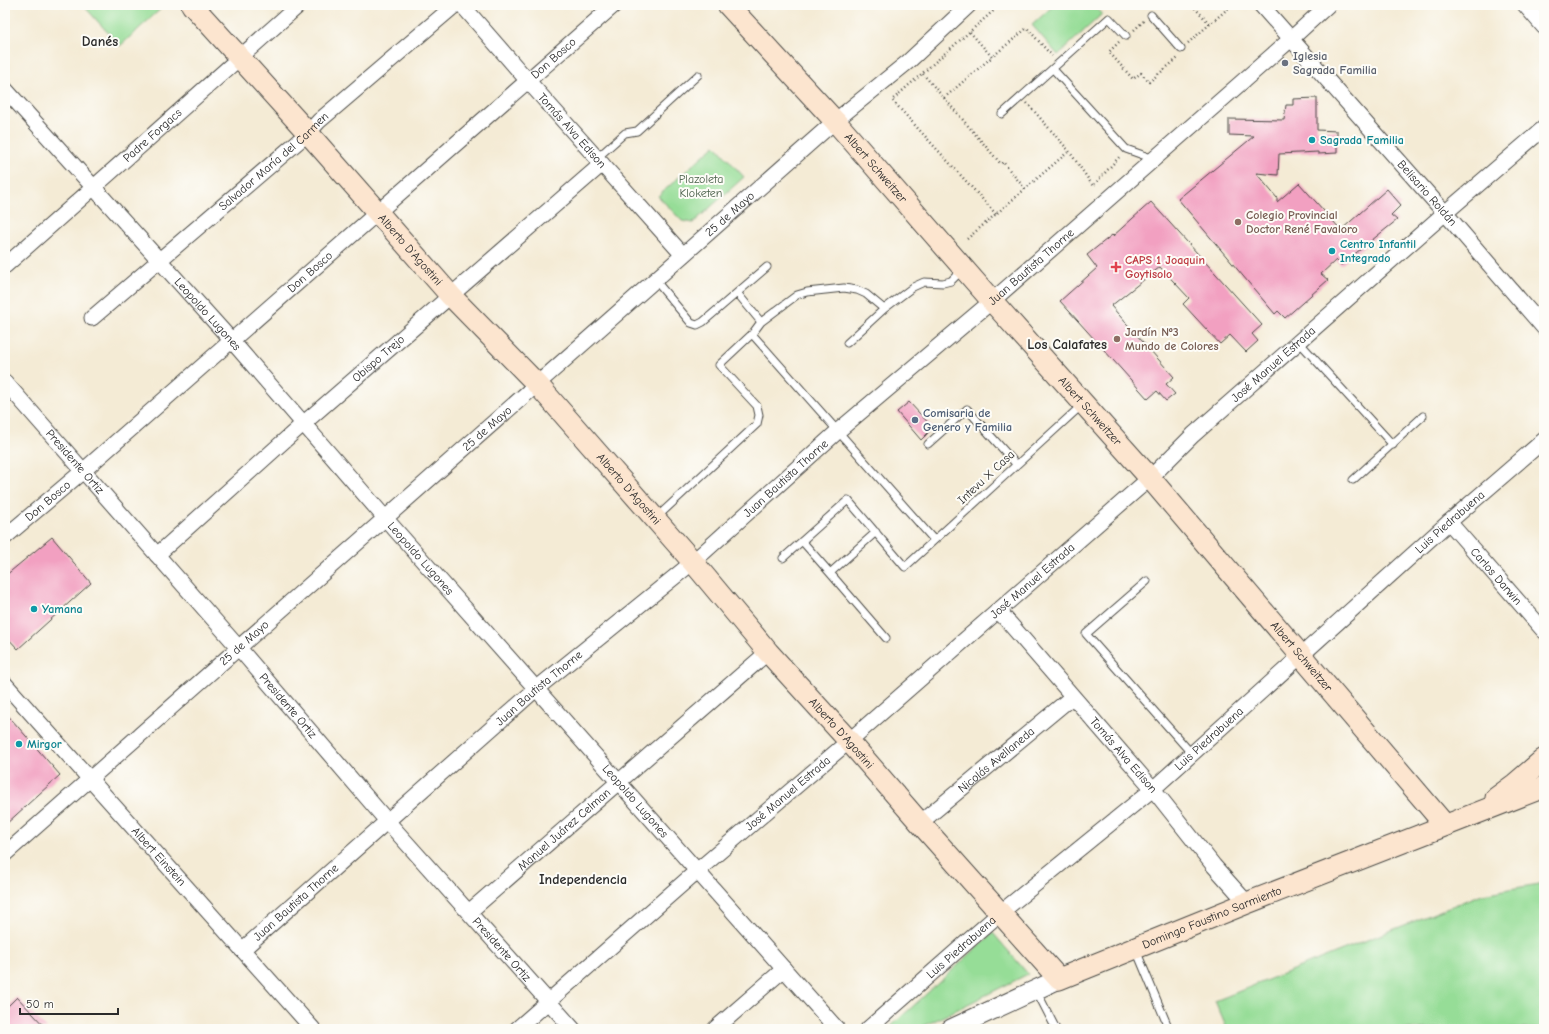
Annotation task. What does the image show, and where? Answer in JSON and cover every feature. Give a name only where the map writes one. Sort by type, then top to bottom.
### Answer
[{"type":"main road","name":"Alberto D'Agostini","points":[[192,5],[308,133],[451,296],[537,384],[693,562],[768,652],[849,741],[1059,979]]},
{"type":"main road","name":"Albert Schweitzer","points":[[728,5],[835,121],[992,301],[1150,478],[1444,825]]},
{"type":"main road","points":[[1476,812],[1515,784],[1544,759]]},
{"type":"main road","points":[[1476,812],[1544,787]]},
{"type":"main road","name":"Domingo Faustino Sarmiento","points":[[1059,979],[1476,812]]},
{"type":"street","name":"Padre Forgacs","points":[[5,266],[240,59],[299,5]]},
{"type":"street","name":"Salvador María del Carmen","points":[[92,318],[455,5]]},
{"type":"street","name":"Tomás Alva Edison","points":[[462,5],[683,255]]},
{"type":"street","name":"Don Bosco","points":[[5,537],[232,341],[614,5]]},
{"type":"street","name":"25 de Mayo","points":[[5,854],[835,121],[909,61],[969,5]]},
{"type":"street","name":"Belisario Roldán","points":[[1260,5],[1445,213],[1544,328]]},
{"type":"street","name":"Juan Bautista Thorne","points":[[242,950],[536,689],[693,562],[838,431],[992,301],[1328,5]]},
{"type":"street","points":[[1525,5],[1544,27]]},
{"type":"street","name":"Leopoldo Lugones","points":[[5,89],[232,341],[385,518],[836,1029]]},
{"type":"street","name":"José Manuel Estrada","points":[[517,1029],[1150,478],[1193,435],[1544,128]]},
{"type":"street","name":"Obispo Trejo","points":[[157,555],[304,423],[451,296],[599,161]]},
{"type":"street","name":"Presidente Ortiz","points":[[8,390],[83,471],[238,647],[387,820],[573,1029]]},
{"type":"street","name":"Luis Piedrabuena","points":[[868,1029],[1000,913],[1153,789],[1448,522],[1544,440]]},
{"type":"street","name":"Carlos Darwin","points":[[1448,522],[1544,631]]},
{"type":"street","name":"Tomás Alva Edison","points":[[998,610],[1153,789],[1214,866],[1246,903]]},
{"type":"street","name":"Manuel Juárez Celman","points":[[468,912],[619,783],[768,652]]},
{"type":"street","name":"Albert Einstein","points":[[5,684],[313,1029]]},
{"type":"street","name":"Nicolás Avellaneda","points":[[920,823],[1072,697]]},
{"type":"street","points":[[715,1029],[784,969]]},
{"type":"street","name":"Domingo Faustino Sarmiento","points":[[951,1029],[1059,979]]},
{"type":"lane","points":[[1151,15],[1181,49]]},
{"type":"lane","points":[[1002,114],[1108,18],[1126,36]]},
{"type":"lane","points":[[1053,68],[1126,149],[1154,159]]},
{"type":"lane","points":[[599,161],[625,133],[637,131],[698,75]]},
{"type":"lane","points":[[655,280],[691,323],[697,325],[703,322],[738,294],[767,267]]},
{"type":"lane","points":[[846,343],[884,309],[913,287],[924,282],[943,283],[951,281],[963,268]]},
{"type":"lane","points":[[655,519],[757,424],[760,415],[757,406],[719,365],[752,334],[762,322],[797,295],[807,292],[844,288],[857,290],[866,294],[884,309]]},
{"type":"lane","points":[[738,294],[762,322]]},
{"type":"lane","points":[[752,334],[934,540]]},
{"type":"lane","points":[[1299,342],[1393,445]]},
{"type":"lane","name":"Intevu X Casa","points":[[876,532],[905,567],[1016,464],[1084,404]]},
{"type":"lane","points":[[928,444],[967,409],[1016,464]]},
{"type":"lane","points":[[1353,480],[1423,416]]},
{"type":"lane","points":[[783,558],[848,500],[876,532],[830,573]]},
{"type":"lane","points":[[802,541],[886,638]]},
{"type":"lane","points":[[1147,582],[1086,634],[1192,754]]},
{"type":"lane","points":[[1135,948],[1169,1029]]},
{"type":"lane","points":[[1036,989],[1056,1029]]},
{"type":"path","points":[[996,214],[892,100],[1000,5]]},
{"type":"path","points":[[1192,5],[1210,24]]},
{"type":"path","points":[[944,98],[1028,28],[1058,63]]},
{"type":"path","points":[[970,32],[992,57]]},
{"type":"path","points":[[923,74],[1001,164],[1003,162],[1025,189]]},
{"type":"path","points":[[1021,97],[1069,151],[1093,186],[1126,149]]},
{"type":"path","points":[[967,239],[1069,151]]},
{"type":"green space","points":[[83,5],[165,5],[120,46]]},
{"type":"green space","points":[[1054,5],[1094,5],[1102,14],[1058,55],[1032,25]]},
{"type":"green space","name":"Plazoleta Kloketen","points":[[715,145],[744,177],[693,223],[682,221],[658,196]]},
{"type":"green space","points":[[1544,883],[1544,1029],[1227,1029],[1215,1001],[1482,894]]},
{"type":"green space","points":[[993,933],[1028,974],[918,1029],[888,1029]]},
{"type":"building","points":[[1317,98],[1317,130],[1337,131],[1337,153],[1318,154],[1318,152],[1279,154],[1278,175],[1256,173],[1277,198],[1277,202],[1299,183],[1341,230],[1387,189],[1401,205],[1391,215],[1397,220],[1341,265],[1336,260],[1321,274],[1328,280],[1285,318],[1278,311],[1275,314],[1178,199],[1254,136],[1229,135],[1229,119],[1284,120],[1286,105],[1293,105],[1293,99]]},
{"type":"building","points":[[1151,202],[1262,325],[1252,334],[1258,341],[1246,352],[1230,335],[1220,344],[1183,304],[1189,298],[1160,267],[1136,286],[1111,306],[1174,377],[1166,384],[1175,394],[1166,401],[1157,391],[1148,399],[1060,301],[1097,268],[1087,255],[1112,235],[1113,236]]},
{"type":"building","name":"Comisaria de Genero y Familia","points":[[909,402],[933,428],[921,440],[897,412]]},
{"type":"building","name":"Yamana","points":[[52,537],[91,583],[18,649],[5,635],[5,576]]},
{"type":"building","name":"Mirgor","points":[[5,712],[60,775],[5,825]]},
{"type":"building","points":[[17,997],[47,1029],[5,1029],[5,1009]]},
{"type":"place","name":"Iglesia Sagrada Familia","points":[[1285,63]]},
{"type":"place","name":"Sagrada Familia","points":[[1312,140]]},
{"type":"place","name":"Colegio Provincial Doctor René Favaloro","points":[[1238,222]]},
{"type":"place","name":"Centro Infantil Integrado","points":[[1332,251]]},
{"type":"place","name":"CAPS 1 Joaquin Goytisolo","points":[[1116,267]]},
{"type":"place","name":"Jardín Nº3 Mundo de Colores","points":[[1117,339]]},
{"type":"place","name":"Comisaria de Genero y Familia","points":[[915,420]]},
{"type":"place","name":"Yamana","points":[[34,609]]},
{"type":"place","name":"Mirgor","points":[[19,744]]},
{"type":"district","name":"Danés","points":[[100,41]]},
{"type":"district","name":"Los Calafates","points":[[1067,344]]},
{"type":"district","name":"Independencia","points":[[583,879]]}]
